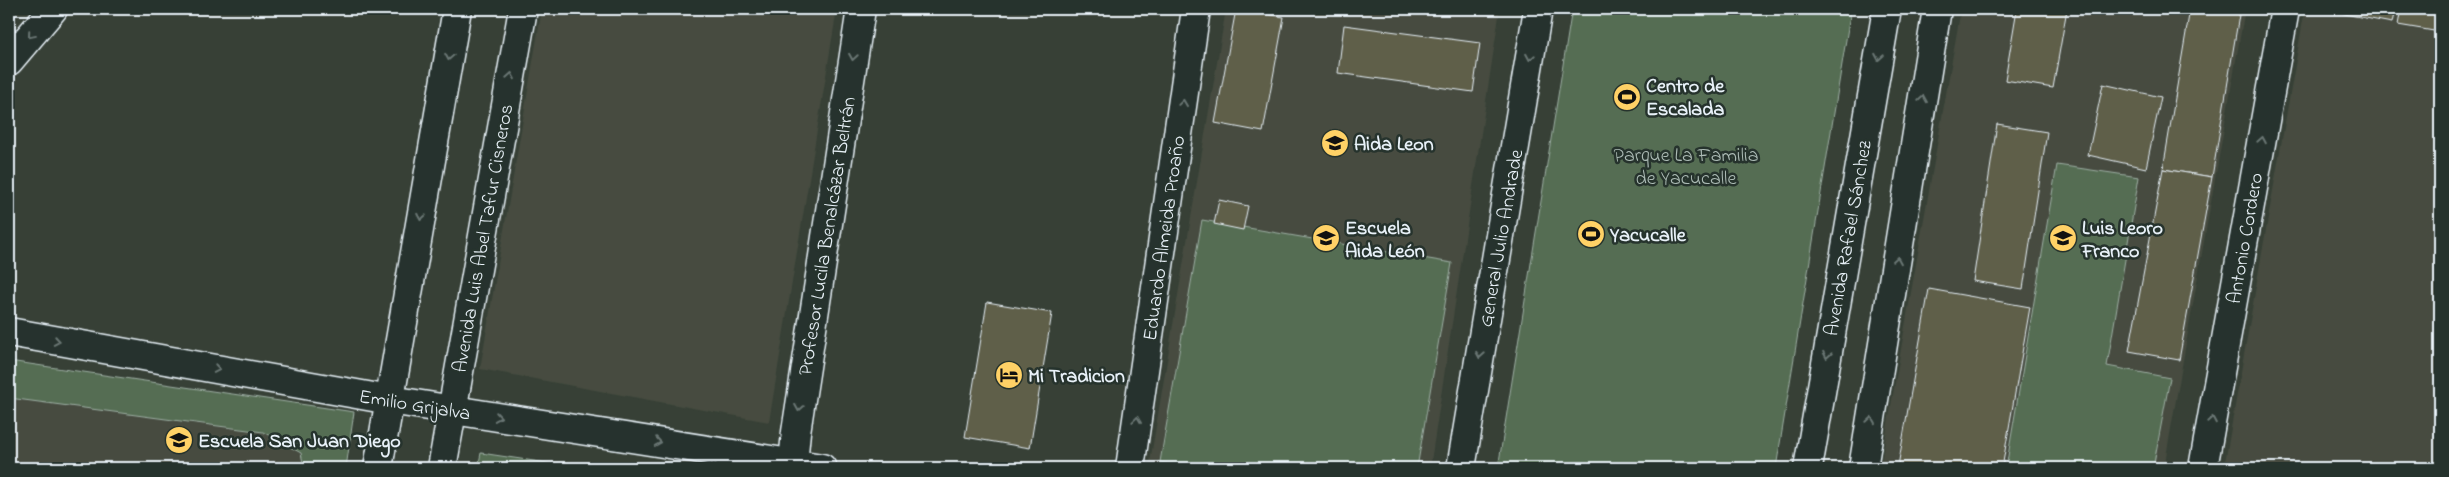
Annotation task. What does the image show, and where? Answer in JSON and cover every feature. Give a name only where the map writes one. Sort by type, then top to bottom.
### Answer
[{"type":"street","points":[[9,62],[53,9]]},
{"type":"street","points":[[378,468],[457,9]]},
{"type":"street","name":"Avenida Luis Abel Tafur Cisneros","points":[[442,468],[523,9]]},
{"type":"street","name":"Profesor Lucila Benalcázar Beltrán","points":[[793,463],[861,9]]},
{"type":"street","name":"Eduardo Almeida Proaño","points":[[1130,468],[1196,9]]},
{"type":"street","name":"General Julio Andrade","points":[[1461,468],[1538,9]]},
{"type":"street","name":"Avenida Rafael Sánchez","points":[[1808,468],[1887,9]]},
{"type":"street","points":[[1863,468],[1937,9]]},
{"type":"street","name":"Antonio Cordero","points":[[2203,468],[2285,9]]},
{"type":"street","name":"Emilio Grijalva","points":[[9,332],[390,400],[822,468]]},
{"type":"shaded area","points":[[542,9],[837,9],[769,422],[480,369]]},
{"type":"shaded area","name":"Escuela Aida León","points":[[1226,9],[1500,9],[1430,468],[1149,468]]},
{"type":"shaded area","name":"Luis Leoro Franco","points":[[1961,9],[2245,9],[2164,468],[1880,468]]},
{"type":"shaded area","points":[[2305,9],[2440,9],[2440,468],[2224,468]]},
{"type":"shaded area","name":"Escuela San Juan Diego","points":[[9,361],[354,412],[346,468],[9,468]]},
{"type":"green space","name":"Parque La Familia de Yacucalle","points":[[1572,9],[1851,9],[1776,468],[1498,468]]},
{"type":"green space","points":[[2057,165],[2139,177],[2107,366],[2170,378],[2153,468],[2006,468]]},
{"type":"green space","points":[[1202,220],[1452,263],[1417,468],[1195,468],[1160,462]]},
{"type":"green space","points":[[9,361],[354,412],[346,468],[304,468],[301,453],[263,432],[9,398]]},
{"type":"green space","points":[[481,453],[580,468],[478,468]]},
{"type":"building","points":[[1236,9],[1284,17],[1263,132],[1215,123]]},
{"type":"building","points":[[2017,9],[2067,9],[2053,88],[2005,80]]},
{"type":"building","points":[[2190,9],[2240,9],[2212,177],[2163,169]]},
{"type":"building","points":[[2318,9],[2395,9],[2392,23]]},
{"type":"building","points":[[2401,9],[2440,9],[2440,32],[2398,25]]},
{"type":"building","points":[[1344,25],[1480,43],[1473,92],[1338,73]]},
{"type":"building","points":[[2103,84],[2161,97],[2146,168],[2088,155]]},
{"type":"building","points":[[1997,124],[2047,132],[2023,289],[1973,281]]},
{"type":"building","points":[[2163,169],[2212,177],[2179,360],[2129,351]]},
{"type":"building","points":[[1219,200],[1248,206],[1243,230],[1214,224]]},
{"type":"building","points":[[1929,289],[2030,307],[2002,468],[1909,468],[1898,466]]},
{"type":"building","name":"Mi Tradicion","points":[[987,302],[1052,313],[1030,448],[965,437]]},
{"type":"place","name":"Centro de Escalada","points":[[1627,97]]},
{"type":"place","name":"Aida Leon","points":[[1335,143]]},
{"type":"place","name":"Yacucalle","points":[[1591,234]]},
{"type":"place","name":"Escuela Aida León","points":[[1326,238]]},
{"type":"place","name":"Luis Leoro Franco","points":[[2063,238]]},
{"type":"place","name":"Mi Tradicion","points":[[1009,375]]},
{"type":"place","name":"Escuela San Juan Diego","points":[[179,440]]}]
